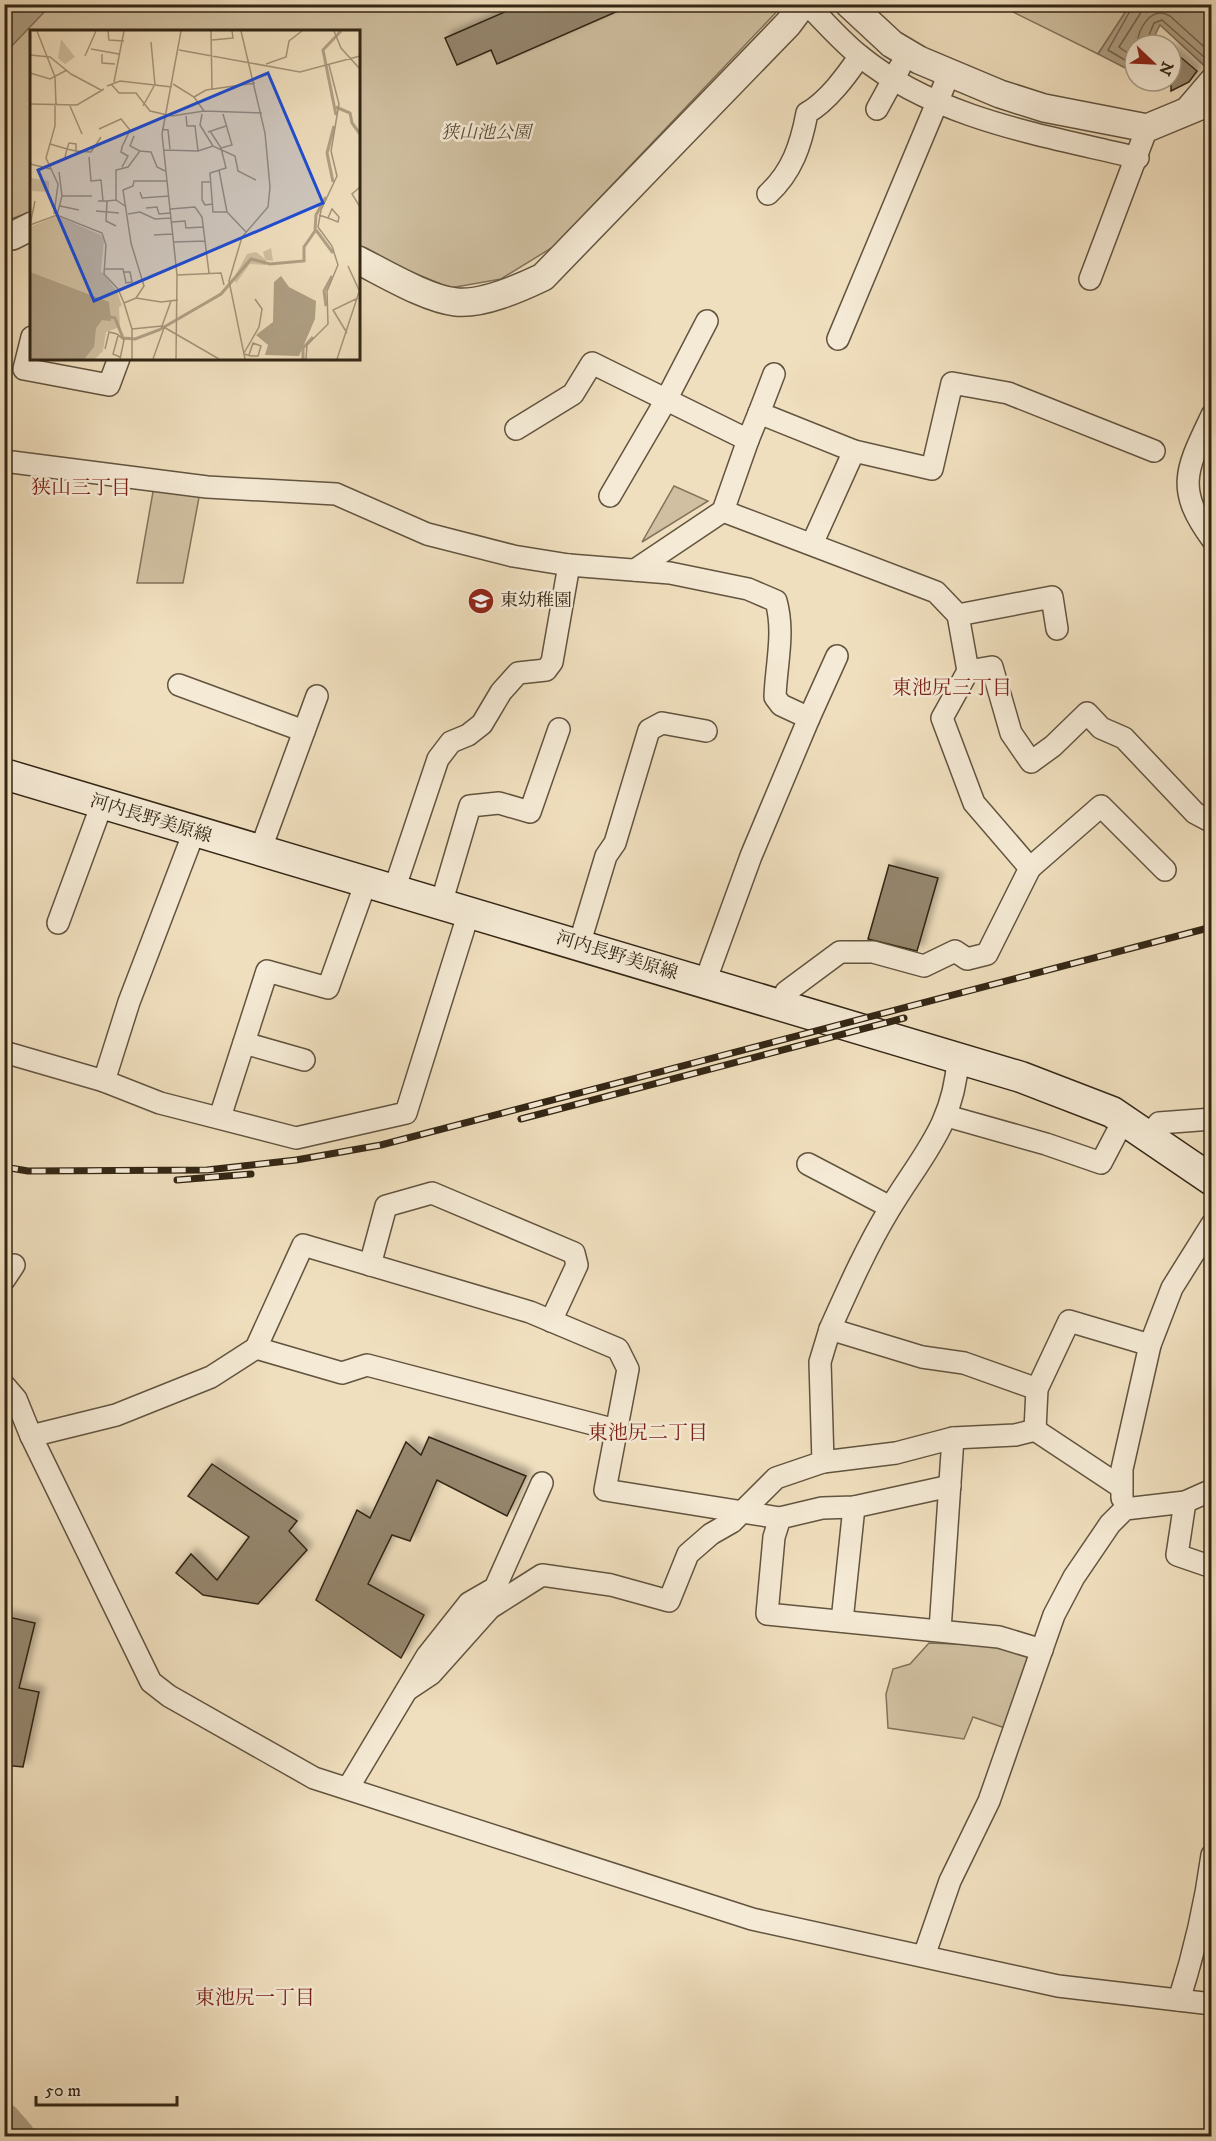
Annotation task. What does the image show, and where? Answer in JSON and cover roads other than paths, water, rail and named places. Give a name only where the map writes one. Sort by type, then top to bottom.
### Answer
[{"type":"main road","name":"河内長野美原線","points":[[4,774],[1032,1080],[1092,1102],[1124,1119],[1212,1180]]},
{"type":"street","points":[[360,261],[405,285],[456,302],[508,294],[543,277],[805,4],[860,56],[894,79],[938,102],[986,120],[1138,158]]},
{"type":"street","points":[[849,4],[892,44],[907,53],[949,74],[1044,108],[1147,128],[1212,101]]},
{"type":"street","points":[[877,109],[907,53]]},
{"type":"street","points":[[768,194],[778,184],[794,160],[807,113],[814,109],[846,76],[860,56]]},
{"type":"street","points":[[838,339],[949,74]]},
{"type":"street","points":[[1181,114],[1212,78]]},
{"type":"street","points":[[1090,279],[1138,158],[1147,128]]},
{"type":"street","points":[[4,236],[12,236],[30,227]]},
{"type":"street","points":[[610,496],[666,400],[707,321]]},
{"type":"street","points":[[30,345],[24,369],[109,385],[118,360]]},
{"type":"street","points":[[516,429],[573,394],[592,363],[748,440]]},
{"type":"street","points":[[636,570],[723,511],[774,374]]},
{"type":"street","points":[[759,413],[854,451],[932,469],[952,383],[1008,393],[1154,451]]},
{"type":"street","points":[[1212,415],[1192,456],[1187,482],[1194,515],[1212,539]]},
{"type":"street","points":[[812,544],[854,451]]},
{"type":"street","points":[[4,461],[207,487],[336,494],[427,534],[513,556],[569,565],[670,573],[748,589],[776,601],[780,614],[780,645],[775,697],[781,705],[809,718]]},
{"type":"street","points":[[723,511],[936,592],[958,615],[968,672],[942,718],[974,803],[1030,868]]},
{"type":"street","points":[[394,890],[438,759],[451,742],[468,735],[482,724],[501,692],[518,673],[546,670],[552,662],[569,565]]},
{"type":"street","points":[[958,615],[1052,597],[1057,629]]},
{"type":"street","points":[[705,982],[751,856],[837,656]]},
{"type":"street","points":[[968,672],[992,667],[1011,734],[1031,762],[1053,746],[1087,713],[1101,728],[1124,738],[1195,813],[1212,822]]},
{"type":"street","points":[[178,685],[304,730]]},
{"type":"street","points":[[260,851],[317,696]]},
{"type":"street","points":[[579,945],[606,856],[615,843],[649,730],[662,723],[706,731]]},
{"type":"street","points":[[4,1052],[104,1081],[160,1103],[296,1138],[406,1113],[455,908],[470,806],[499,803],[530,812],[559,729]]},
{"type":"street","points":[[58,923],[102,804]]},
{"type":"street","points":[[781,1005],[786,992],[840,952],[873,952],[924,966],[955,951],[967,959],[987,954],[1030,868],[1101,806],[1165,870]]},
{"type":"street","points":[[104,1081],[129,1002],[194,832]]},
{"type":"street","points":[[220,1117],[267,971],[328,988],[366,882]]},
{"type":"street","points":[[244,1043],[304,1060]]},
{"type":"street","points":[[823,1462],[820,1362],[830,1329],[868,1245],[921,1163],[947,1116],[956,1082],[958,1058]]},
{"type":"street","points":[[947,1116],[1046,1144],[1101,1163],[1124,1119]]},
{"type":"street","points":[[1149,1135],[1159,1123],[1212,1119]]},
{"type":"street","points":[[808,1164],[890,1208]]},
{"type":"street","points":[[370,1265],[387,1206],[432,1193],[574,1253],[577,1265],[551,1321]]},
{"type":"street","points":[[1125,1509],[1121,1487],[1122,1469],[1150,1345],[1172,1288],[1212,1224]]},
{"type":"street","points":[[31,1436],[116,1415],[211,1377],[256,1348],[303,1245],[530,1312],[618,1349],[628,1369],[604,1490],[780,1518],[822,1508],[854,1507],[950,1486]]},
{"type":"street","points":[[1035,1430],[1037,1389],[1069,1321],[1150,1345]]},
{"type":"street","points":[[830,1329],[922,1357],[964,1363],[1037,1389]]},
{"type":"street","points":[[256,1348],[342,1373],[367,1365],[616,1430]]},
{"type":"street","points":[[4,1385],[16,1399],[31,1436],[145,1671],[158,1690],[306,1775],[752,1919],[1058,1986],[1212,2004]]},
{"type":"street","points":[[407,1690],[431,1674],[490,1608],[542,1575],[611,1584],[669,1601],[688,1554],[741,1512],[776,1478],[823,1462],[896,1453],[953,1438],[1015,1435],[1035,1430],[1121,1487]]},
{"type":"street","points":[[940,1630],[953,1438]]},
{"type":"street","points":[[348,1788],[427,1656],[469,1603],[495,1588],[542,1483]]},
{"type":"street","points":[[924,1956],[950,1881],[989,1801],[1054,1615],[1074,1577],[1110,1524],[1125,1509],[1185,1502],[1212,1490]]},
{"type":"street","points":[[1185,1502],[1177,1555],[1212,1567]]},
{"type":"street","points":[[842,1621],[854,1507]]},
{"type":"street","points":[[780,1518],[773,1546],[767,1614],[999,1637],[1042,1650]]},
{"type":"street","points":[[1179,2000],[1197,1945],[1209,1887],[1212,1855]]},
{"type":"water","points":[[4,5],[51,5],[5,53]]},
{"type":"water","points":[[1130,5],[1211,5],[1211,72],[1183,46],[1183,33],[1169,33],[1160,25],[1156,33],[1123,33],[1123,67],[1098,54]]},
{"type":"waterway","points":[[4,2120],[18,2136]]},
{"type":"railway","points":[[4,1167],[28,1171],[207,1170],[296,1160],[381,1145],[1212,927]]},
{"type":"railway","points":[[521,1119],[904,1018]]},
{"type":"railway","points":[[177,1180],[251,1174]]},
{"type":"place","name":"東幼稚園","points":[[481,601]]},
{"type":"district","name":"狭山三丁目","points":[[81,488]]},
{"type":"district","name":"東池尻三丁目","points":[[952,688]]},
{"type":"district","name":"東池尻二丁目","points":[[648,1433]]},
{"type":"district","name":"東池尻一丁目","points":[[255,1998]]},
{"type":"park label","name":"狭山池公園","points":[[486,133]]}]
